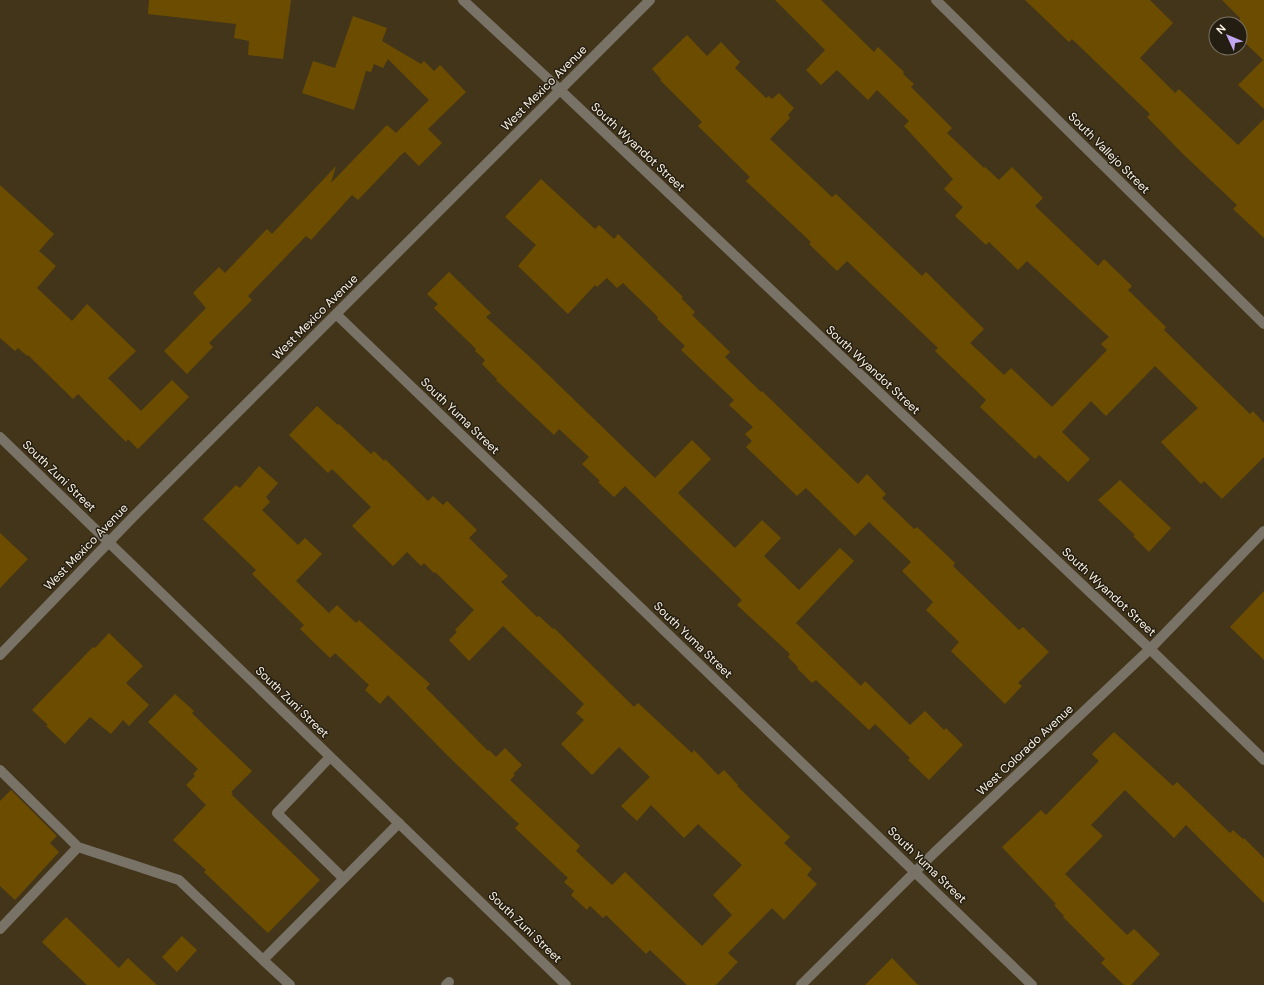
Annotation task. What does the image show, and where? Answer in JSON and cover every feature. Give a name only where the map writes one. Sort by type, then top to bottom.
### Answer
[{"type":"street","name":"South Wyandot Street","points":[[463,0],[1150,649],[1264,760]]},
{"type":"street","name":"West Mexico Avenue","points":[[0,655],[109,542],[650,0]]},
{"type":"street","name":"South Vallejo Street","points":[[936,0],[1264,324]]},
{"type":"street","name":"South Yuma Street","points":[[336,314],[1032,985]]},
{"type":"street","name":"South Zuni Street","points":[[0,437],[566,985]]},
{"type":"street","name":"West Colorado Avenue","points":[[801,985],[914,872],[1150,649],[1264,531]]},
{"type":"street","points":[[330,757],[277,813],[343,878]]},
{"type":"street","points":[[0,770],[78,847],[179,880],[290,985]]},
{"type":"street","points":[[263,960],[399,823]]},
{"type":"street","points":[[0,929],[78,847]]},
{"type":"building","points":[[149,0],[291,0],[283,59],[248,55],[249,41],[234,38],[236,24],[148,14]]},
{"type":"building","points":[[775,0],[821,0],[874,52],[878,47],[904,72],[903,74],[914,84],[911,87],[952,128],[947,133],[999,180],[1012,167],[1043,198],[1035,206],[1098,266],[1104,259],[1132,286],[1128,290],[1166,327],[1164,330],[1250,414],[1253,411],[1264,423],[1264,457],[1222,499],[1204,481],[1201,484],[1161,442],[1198,408],[1155,366],[1106,416],[1091,401],[1062,432],[1090,459],[1068,482],[1039,455],[1035,459],[980,407],[986,400],[935,351],[938,348],[847,261],[837,271],[809,244],[811,242],[746,181],[750,177],[698,126],[702,122],[660,80],[661,79],[652,69],[687,35],[707,56],[721,42],[740,62],[735,68],[766,98],[769,96],[772,99],[779,93],[794,108],[788,115],[790,118],[770,139],[832,197],[836,194],[922,276],[926,272],[984,329],[970,343],[1004,375],[1011,368],[1052,407],[1107,350],[1101,344],[1109,337],[1027,261],[1018,270],[989,242],[986,245],[955,216],[963,207],[944,189],[953,179],[904,126],[909,121],[877,90],[868,100],[837,70],[821,85],[806,70],[825,50]]},
{"type":"building","points":[[1025,0],[1150,0],[1173,23],[1140,58],[1175,93],[1179,89],[1238,145],[1264,119],[1264,238],[1233,209],[1237,205],[1184,155],[1147,117],[1150,114],[1072,39],[1069,42]]},
{"type":"building","points":[[1222,0],[1264,0],[1264,109],[1238,85],[1263,60],[1248,46],[1248,16],[1238,16]]},
{"type":"building","points":[[353,16],[387,28],[382,41],[421,64],[424,61],[434,71],[440,65],[466,92],[428,129],[442,143],[419,166],[405,152],[402,154],[358,200],[352,195],[311,240],[306,236],[248,296],[252,300],[209,343],[213,347],[187,374],[164,351],[206,308],[193,293],[219,267],[225,273],[267,229],[272,234],[336,166],[331,183],[387,125],[396,133],[429,100],[388,59],[383,68],[374,64],[371,72],[366,71],[354,110],[302,93],[313,61],[335,68]]},
{"type":"building","points":[[541,179],[595,229],[599,225],[614,239],[618,234],[683,297],[681,298],[695,312],[692,315],[730,352],[725,357],[761,392],[762,391],[858,484],[867,474],[886,494],[882,498],[914,529],[917,527],[955,563],[953,566],[1019,630],[1023,627],[1049,652],[1018,683],[1022,686],[1005,704],[951,651],[959,642],[926,610],[933,602],[902,571],[911,562],[869,522],[855,536],[806,488],[797,496],[746,447],[752,441],[745,434],[753,427],[729,405],[734,400],[681,350],[685,346],[623,283],[617,288],[607,278],[597,287],[595,285],[568,314],[518,266],[536,245],[505,217]]},
{"type":"building","points":[[0,185],[54,234],[39,251],[56,266],[37,288],[72,321],[87,304],[136,351],[108,378],[141,411],[172,380],[189,397],[138,449],[128,439],[126,442],[78,394],[73,399],[28,355],[27,356],[18,348],[15,351],[0,338]]},
{"type":"building","points":[[449,272],[491,313],[486,317],[534,361],[655,478],[692,440],[711,459],[678,493],[735,548],[762,520],[781,538],[764,556],[799,590],[840,548],[854,561],[796,623],[861,686],[865,681],[910,725],[925,711],[944,730],[946,728],[963,745],[929,780],[908,760],[910,758],[875,724],[869,730],[816,680],[812,683],[788,657],[790,654],[737,605],[742,600],[625,486],[614,497],[582,464],[589,457],[559,429],[554,435],[496,380],[497,379],[482,364],[485,360],[475,351],[476,349],[434,308],[438,304],[427,294]]},
{"type":"building","points":[[317,406],[371,454],[374,451],[384,461],[385,459],[428,501],[433,496],[443,505],[447,501],[477,530],[469,538],[508,576],[501,582],[537,617],[539,616],[553,629],[554,628],[634,707],[638,703],[692,753],[694,750],[718,775],[724,770],[738,785],[737,786],[790,837],[784,843],[812,869],[807,875],[817,884],[784,920],[772,908],[728,953],[738,962],[716,985],[687,985],[650,950],[646,954],[606,915],[603,918],[590,906],[587,910],[571,895],[574,891],[564,882],[568,878],[515,828],[519,824],[448,756],[388,695],[380,704],[365,690],[369,685],[335,653],[330,658],[300,629],[304,625],[252,574],[256,570],[203,519],[236,485],[240,488],[259,466],[278,483],[266,497],[270,502],[262,510],[298,545],[305,538],[322,554],[296,581],[329,613],[337,605],[356,623],[359,620],[430,684],[426,688],[488,751],[489,750],[496,757],[505,748],[522,765],[513,774],[515,775],[510,780],[580,846],[576,851],[612,885],[625,872],[702,946],[732,915],[713,895],[742,865],[698,824],[684,838],[651,805],[637,821],[621,806],[650,777],[619,747],[592,775],[561,744],[584,720],[576,713],[584,704],[503,626],[469,661],[449,640],[457,632],[455,630],[474,610],[435,572],[434,573],[424,563],[421,566],[407,552],[393,566],[352,526],[371,507],[332,469],[328,473],[289,435]]},
{"type":"building","points":[[1120,480],[1171,528],[1149,552],[1133,536],[1135,535],[1098,500]]},
{"type":"building","points":[[0,533],[28,559],[0,588]]},
{"type":"building","points":[[1264,591],[1264,660],[1230,627]]},
{"type":"building","points":[[109,633],[143,666],[126,683],[149,705],[129,726],[123,720],[111,734],[90,717],[65,744],[32,710],[93,647],[95,648]]},
{"type":"building","points":[[175,694],[194,711],[192,713],[207,728],[252,771],[231,792],[233,794],[232,795],[320,880],[268,933],[204,872],[206,870],[173,840],[206,805],[186,785],[195,776],[193,774],[198,769],[148,722]]},
{"type":"building","points":[[1114,732],[1173,786],[1177,782],[1230,833],[1233,830],[1243,839],[1244,838],[1264,858],[1264,903],[1186,825],[1174,838],[1125,790],[1091,825],[1103,836],[1065,874],[1127,935],[1134,929],[1160,954],[1131,985],[1124,985],[1101,963],[1105,959],[1063,917],[1064,916],[1054,905],[1056,904],[1002,847],[1041,810],[1046,815],[1099,761],[1092,754]]},
{"type":"building","points":[[11,790],[57,836],[50,843],[59,852],[15,900],[0,886],[0,801]]},
{"type":"building","points":[[66,917],[119,968],[128,958],[157,985],[87,985],[42,942]]},
{"type":"building","points":[[182,936],[197,950],[177,972],[162,957]]},
{"type":"building","points":[[892,958],[918,985],[865,985]]}]
